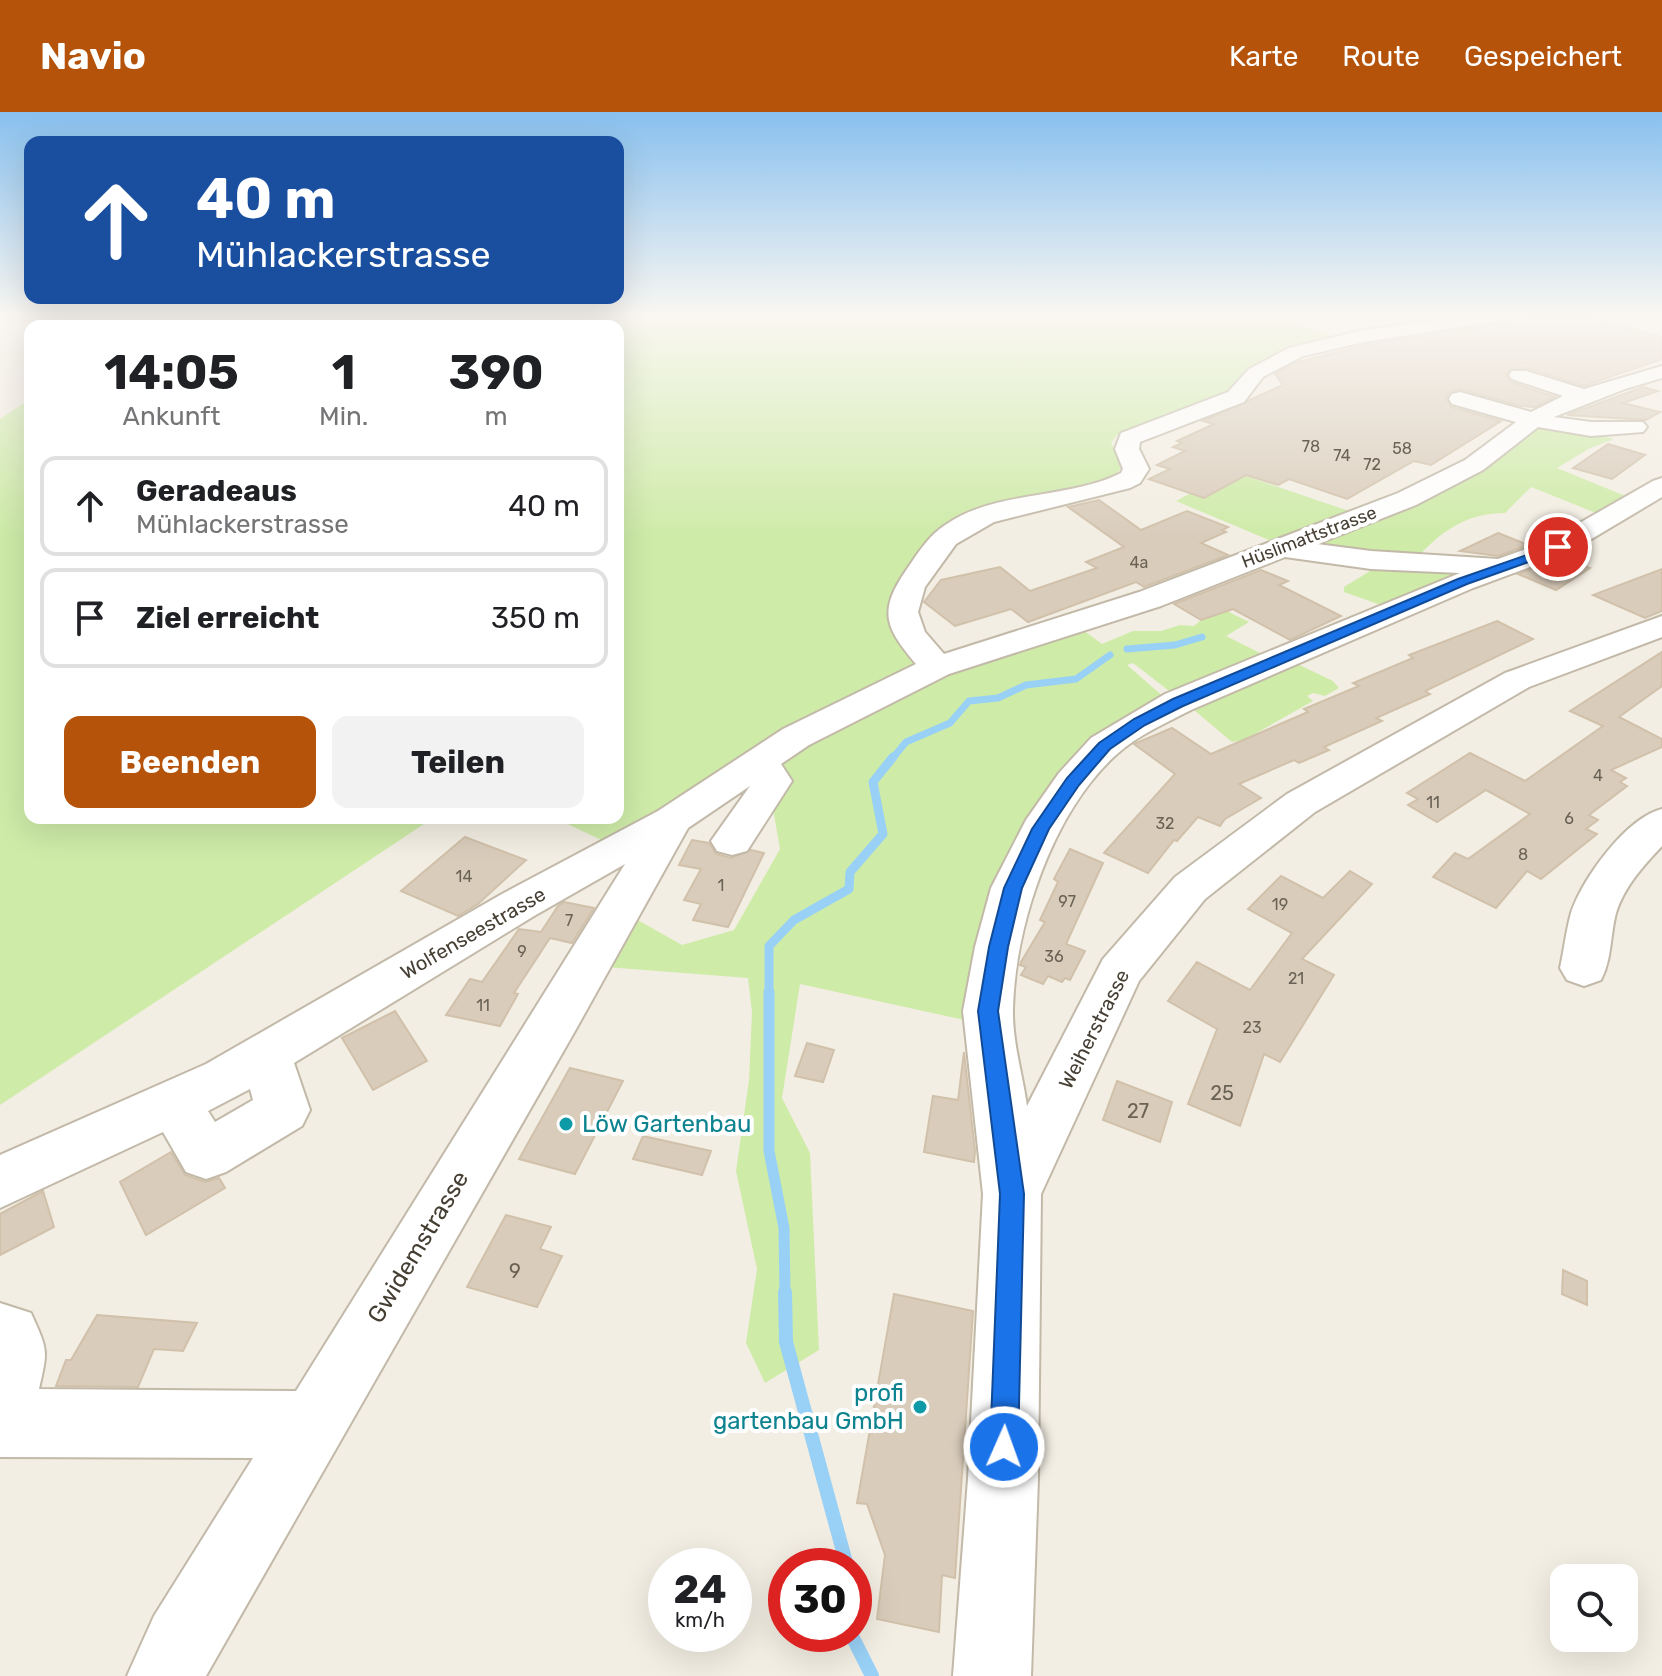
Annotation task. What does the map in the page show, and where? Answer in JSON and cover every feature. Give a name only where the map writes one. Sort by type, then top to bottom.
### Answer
[{"type":"street","points":[[937,667],[909,633],[901,610],[905,593],[947,537],[990,513],[1080,496],[1121,483],[1131,478],[1136,469],[1127,449],[1129,438],[1236,397],[1242,390]]},
{"type":"street","points":[[1565,390],[1582,395]]},
{"type":"street","name":"Hüslimattstrasse","points":[[937,667],[1150,599],[1407,499],[1499,449],[1533,420],[1582,395],[1599,390]]},
{"type":"street","points":[[1460,399],[1533,420],[1603,430],[1635,427]]},
{"type":"street","points":[[1168,424],[1181,427],[1204,422]]},
{"type":"street","points":[[1012,1194],[988,1011],[998,947],[1013,888],[1041,829],[1073,781],[1104,746],[1178,702],[1517,560],[1558,547],[1662,486]]},
{"type":"street","points":[[1281,548],[1371,560],[1492,565],[1517,560]]},
{"type":"street","name":"Weiherstrasse","points":[[992,1676],[1003,1479],[1012,1194],[1120,972],[1190,888],[1301,803],[1517,680],[1662,626]]},
{"type":"street","name":"Wolfenseestrasse","points":[[0,1182],[173,1102],[206,1155],[283,1110],[266,1054],[518,905],[705,833],[796,737],[937,667]]},
{"type":"street","name":"Gwidemstrasse","points":[[166,1676],[181,1643],[566,1004],[705,833],[766,771]]},
{"type":"street","points":[[1584,968],[1594,912],[1619,865],[1662,822]]},
{"type":"street","points":[[0,1335],[8,1336],[15,1352],[0,1412]]},
{"type":"street","points":[[0,1423],[311,1425]]},
{"type":"green space","points":[[624,390],[1231,390],[1228,395],[1117,435],[1111,443],[1124,465],[1110,481],[947,537],[905,593],[937,667],[620,849],[568,824],[624,824]]},
{"type":"green space","points":[[24,403],[24,824],[424,824],[0,1105],[0,419]]},
{"type":"green space","points":[[1541,423],[1614,439],[1590,448],[1557,468],[1628,497],[1601,515],[1531,487],[1505,513],[1479,516],[1457,525],[1418,557],[1325,548],[1318,543]]},
{"type":"green space","points":[[1231,471],[1352,512],[1274,542],[1176,501],[1208,484],[1222,488],[1236,481]]},
{"type":"green space","points":[[1375,568],[1470,570],[1389,608],[1344,592],[1344,587]]},
{"type":"green space","points":[[1227,611],[1249,622],[1226,636],[1270,658],[1177,697],[1133,663],[1127,665],[1166,699],[1104,736],[969,1021],[800,984],[782,1098],[810,1153],[819,1350],[765,1383],[746,1343],[757,1269],[736,1171],[749,1080],[752,1012],[748,978],[606,967],[634,918],[682,945],[734,930],[780,849],[772,803],[792,778],[776,766],[780,757],[926,677],[1083,630],[1102,644],[1133,631],[1194,626],[1201,620]]},
{"type":"green space","points":[[1291,661],[1333,681],[1339,688],[1325,696],[1313,693],[1307,696],[1313,701],[1244,740],[1232,742],[1188,705]]},
{"type":"building","points":[[1272,390],[1456,390],[1446,397],[1451,407],[1501,421],[1431,465],[1414,461],[1347,499],[1289,479],[1278,485],[1246,475],[1204,498],[1149,479],[1170,469],[1157,465],[1185,451],[1173,447],[1182,443],[1177,441],[1214,424],[1203,421]]},
{"type":"building","points":[[1464,390],[1534,390],[1555,397],[1535,407]]},
{"type":"building","points":[[1635,390],[1658,391],[1623,403],[1660,412],[1646,420],[1567,415]]},
{"type":"building","points":[[1608,444],[1645,455],[1612,479],[1573,468]]},
{"type":"building","points":[[1099,500],[1141,530],[1187,511],[1228,527],[1222,530],[1226,532],[1201,543],[1228,555],[1144,587],[1136,582],[1028,622],[1011,609],[955,626],[924,602],[941,580],[1000,567],[1030,591],[1097,568],[1086,562],[1124,547],[1068,507]]},
{"type":"building","points":[[1498,533],[1528,545],[1498,556],[1460,551]]},
{"type":"building","points":[[1563,558],[1590,568],[1556,590],[1518,574]]},
{"type":"building","points":[[1662,569],[1662,611],[1645,618],[1593,595]]},
{"type":"building","points":[[1261,570],[1288,581],[1279,585],[1341,616],[1290,640],[1233,609],[1201,620],[1174,604]]},
{"type":"building","points":[[1497,621],[1533,639],[1425,691],[1430,694],[1376,718],[1382,721],[1324,747],[1329,750],[1299,763],[1294,760],[1239,784],[1261,798],[1225,819],[1220,826],[1198,817],[1177,841],[1174,840],[1148,873],[1104,853],[1175,774],[1134,744],[1172,728],[1211,754],[1308,712],[1304,709],[1359,686],[1353,683],[1413,658],[1409,655]]},
{"type":"building","points":[[1662,652],[1662,686],[1619,717],[1662,739],[1662,747],[1611,770],[1626,778],[1620,782],[1627,786],[1589,815],[1598,820],[1586,829],[1597,834],[1541,879],[1527,871],[1496,908],[1433,877],[1455,853],[1468,859],[1530,814],[1486,790],[1437,822],[1408,805],[1418,799],[1407,793],[1470,753],[1525,781],[1603,726],[1570,711]]},
{"type":"building","points":[[465,837],[526,860],[478,904],[458,916],[401,891]]},
{"type":"building","points":[[692,840],[709,843],[716,854],[731,858],[751,850],[764,853],[728,927],[693,920],[701,904],[684,900],[701,869],[679,865]]},
{"type":"building","points":[[1070,849],[1103,863],[1066,944],[1085,951],[1070,980],[1065,978],[1062,982],[1048,976],[1043,984],[1021,975],[1026,967],[1020,965],[1045,922],[1040,920],[1058,882],[1054,879]]},
{"type":"building","points":[[1350,871],[1372,884],[1302,959],[1334,975],[1280,1062],[1264,1054],[1240,1126],[1188,1104],[1217,1029],[1168,1001],[1197,962],[1250,990],[1292,933],[1248,909],[1281,876],[1323,898]]},
{"type":"building","points":[[564,902],[594,908],[572,943],[550,938],[514,993],[518,994],[500,1026],[446,1015],[470,979],[482,982],[519,929],[541,932]]},
{"type":"building","points":[[395,1011],[427,1061],[373,1090],[342,1038]]},
{"type":"building","points":[[807,1043],[834,1050],[823,1082],[795,1076]]},
{"type":"building","points":[[964,1052],[974,1162],[924,1152],[933,1096],[958,1100]]},
{"type":"building","name":"Löw Gartenbau","points":[[570,1068],[623,1081],[575,1174],[519,1159]]},
{"type":"building","points":[[1117,1081],[1172,1102],[1160,1142],[1103,1120]]},
{"type":"building","points":[[643,1136],[711,1151],[702,1175],[633,1159]]},
{"type":"building","points":[[171,1152],[185,1175],[205,1182],[219,1178],[225,1188],[146,1235],[120,1182]]},
{"type":"building","points":[[43,1191],[54,1227],[0,1255],[0,1214]]},
{"type":"building","points":[[506,1215],[551,1227],[540,1249],[562,1256],[537,1307],[467,1287]]},
{"type":"building","points":[[1563,1270],[1587,1281],[1587,1305],[1562,1294]]},
{"type":"building","name":"profi gartenbau GmbH","points":[[894,1294],[973,1311],[955,1578],[942,1575],[939,1632],[877,1619],[885,1555],[867,1504],[857,1503]]},
{"type":"building","points":[[97,1315],[197,1323],[183,1351],[154,1349],[138,1387],[56,1386],[66,1360],[71,1360]]},
{"type":"waterway","points":[[1127,649],[1175,645],[1202,637]]},
{"type":"waterway","points":[[892,759],[906,742],[950,723],[969,701],[998,698],[1026,685],[1076,679],[1110,655]]},
{"type":"waterway","points":[[785,1294],[784,1228],[769,1151],[769,946],[794,920],[849,889],[850,872],[883,834],[873,782],[893,757]]},
{"type":"waterway","points":[[785,1292],[786,1342],[842,1548]]},
{"type":"waterway","points":[[860,1652],[872,1676]]},
{"type":"place","name":"Löw Gartenbau","points":[[566,1124]]},
{"type":"place","name":"profi gartenbau GmbH","points":[[920,1407]]},
{"type":"route","points":[[1004,1447],[1012,1194],[988,1011],[998,947],[1013,888],[1041,829],[1073,781],[1104,746],[1140,722],[1178,702],[1462,582],[1558,547]]}]
